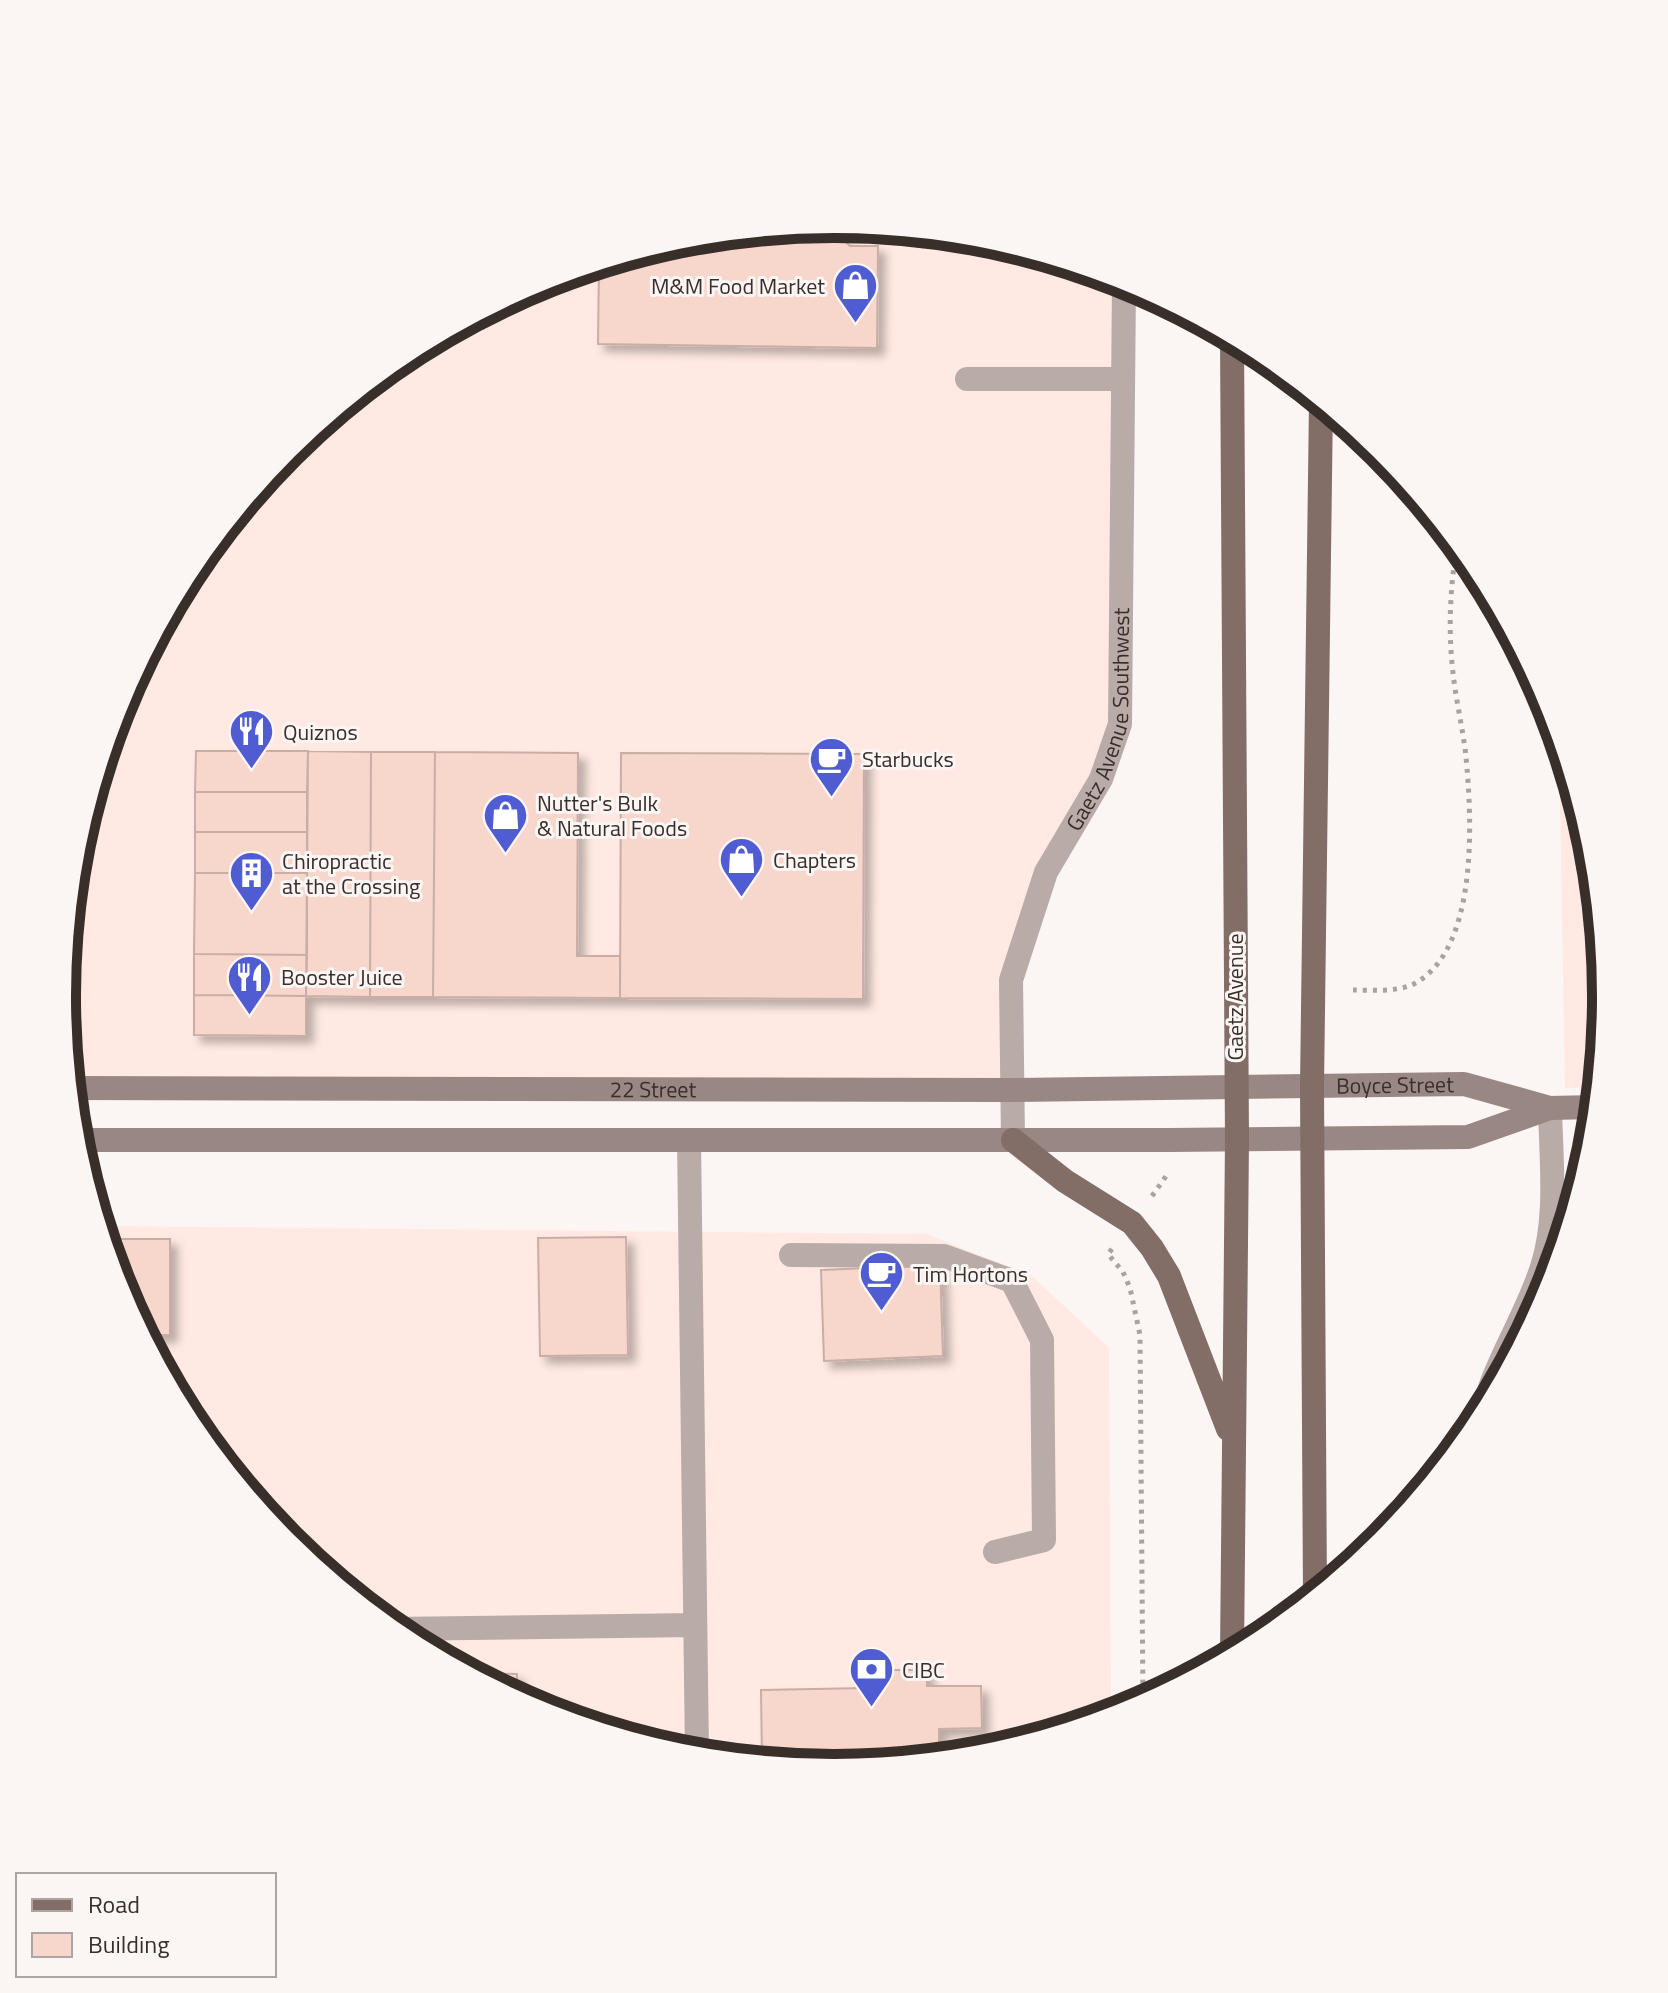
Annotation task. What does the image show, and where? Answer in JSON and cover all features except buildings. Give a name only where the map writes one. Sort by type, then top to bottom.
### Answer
[{"type":"main road","name":"Gaetz Avenue","points":[[1232,352],[1237,1140],[1232,1641]]},
{"type":"main road","points":[[1315,1582],[1312,1086],[1321,416]]},
{"type":"main road","points":[[1013,1140],[1065,1181],[1132,1223],[1152,1248],[1169,1276],[1233,1443]]},
{"type":"street","name":"Gaetz Avenue Southwest","points":[[1013,1140],[1011,980],[1046,872],[1101,779],[1120,724],[1124,296]]},
{"type":"street","points":[[967,379],[1123,379]]},
{"type":"street","name":"Boyce Street","points":[[1235,1086],[1464,1084],[1550,1108],[1584,1107]]},
{"type":"street","name":"22 Street","points":[[81,1088],[1012,1090],[1235,1086]]},
{"type":"street","points":[[1531,1294],[1548,1240],[1551,1219],[1550,1108]]},
{"type":"street","name":"Boyce Street","points":[[1237,1140],[1468,1137],[1550,1108]]},
{"type":"street","points":[[90,1140],[1237,1140]]},
{"type":"street","points":[[689,1140],[697,1742]]},
{"type":"street","points":[[791,1255],[944,1256],[1012,1281],[1042,1340],[1044,1540],[995,1552]]},
{"type":"street","points":[[416,1629],[695,1625]]},
{"type":"path","points":[[1353,990],[1400,988],[1416,984],[1428,975],[1446,952],[1455,934],[1462,907],[1470,830],[1465,754],[1450,638],[1455,562]]},
{"type":"path","points":[[1150,1199],[1169,1176],[1169,1166]]},
{"type":"path","points":[[1116,1243],[1108,1254],[1123,1272],[1130,1288],[1136,1308],[1142,1364],[1143,1688]]},
{"type":"shaded area","points":[[834,238],[884,240],[982,253],[1030,264],[1124,296],[1120,724],[1046,872],[1011,979],[1012,1090],[81,1088],[76,996],[82,898],[102,800],[116,753],[154,661],[204,575],[233,535],[264,497],[334,427],[413,366],[455,340],[544,296],[638,264],[686,253],[784,240]]},
{"type":"shaded area","points":[[1560,779],[1586,898],[1592,996],[1587,1087],[1565,1088]]},
{"type":"shaded area","points":[[112,1226],[926,1234],[1031,1275],[1109,1348],[1111,1702],[1030,1729],[933,1748],[834,1754],[735,1748],[638,1729],[544,1697],[455,1653],[413,1627],[334,1566],[264,1496],[204,1418],[154,1332]]},
{"type":"place","name":"M&M Food Market","points":[[856,325]]},
{"type":"place","name":"Quiznos","points":[[252,771]]},
{"type":"place","name":"Starbucks","points":[[831,798]]},
{"type":"place","name":"Nutter's Bulk & Natural Foods","points":[[506,855]]},
{"type":"place","name":"Chapters","points":[[742,899]]},
{"type":"place","name":"Chiropractic at the Crossing","points":[[251,913]]},
{"type":"place","name":"Booster Juice","points":[[250,1016]]},
{"type":"place","name":"Tim Hortons","points":[[882,1313]]},
{"type":"place","name":"CIBC","points":[[871,1709]]}]
